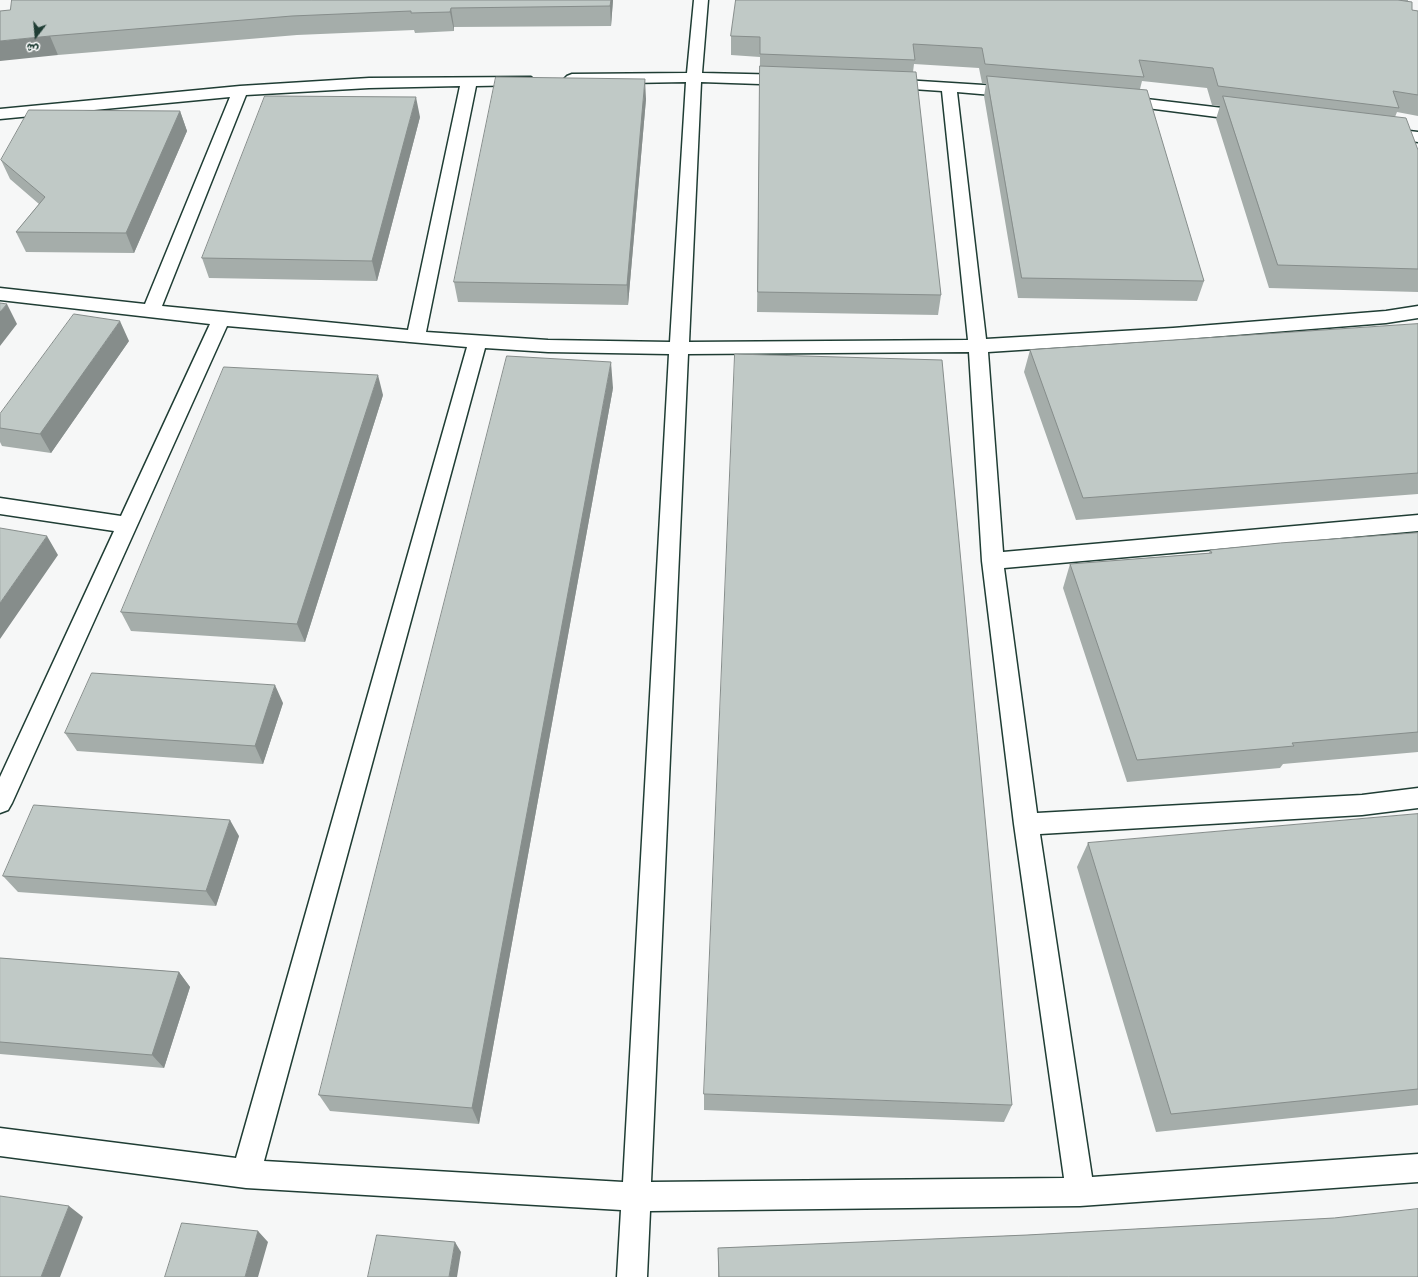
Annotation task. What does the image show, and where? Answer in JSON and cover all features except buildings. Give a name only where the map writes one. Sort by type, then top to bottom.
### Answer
[{"type":"street","points":[[632,1277],[679,348],[694,77],[701,0]]},
{"type":"street","points":[[554,80],[694,77],[806,81]]},
{"type":"street","points":[[0,115],[240,91],[369,83],[538,80]]},
{"type":"street","points":[[416,337],[468,81]]},
{"type":"street","points":[[877,84],[949,87],[1026,93]]},
{"type":"street","points":[[949,87],[978,346],[993,561],[1026,824],[1080,1192]]},
{"type":"street","points":[[151,311],[240,91]]},
{"type":"street","points":[[1103,100],[1265,118]]},
{"type":"street","points":[[1373,131],[1418,137]]},
{"type":"street","points":[[0,294],[221,319],[416,337],[548,346],[679,348],[978,346],[1173,334],[1386,318],[1418,312]]},
{"type":"street","points":[[3,789],[221,319]]},
{"type":"street","points":[[246,1174],[478,341]]},
{"type":"street","points":[[0,506],[126,525]]},
{"type":"street","points":[[993,561],[1418,523]]},
{"type":"street","points":[[1026,824],[1362,806],[1418,798]]},
{"type":"street","points":[[0,1142],[246,1174],[636,1197],[1080,1192],[1418,1168]]}]
